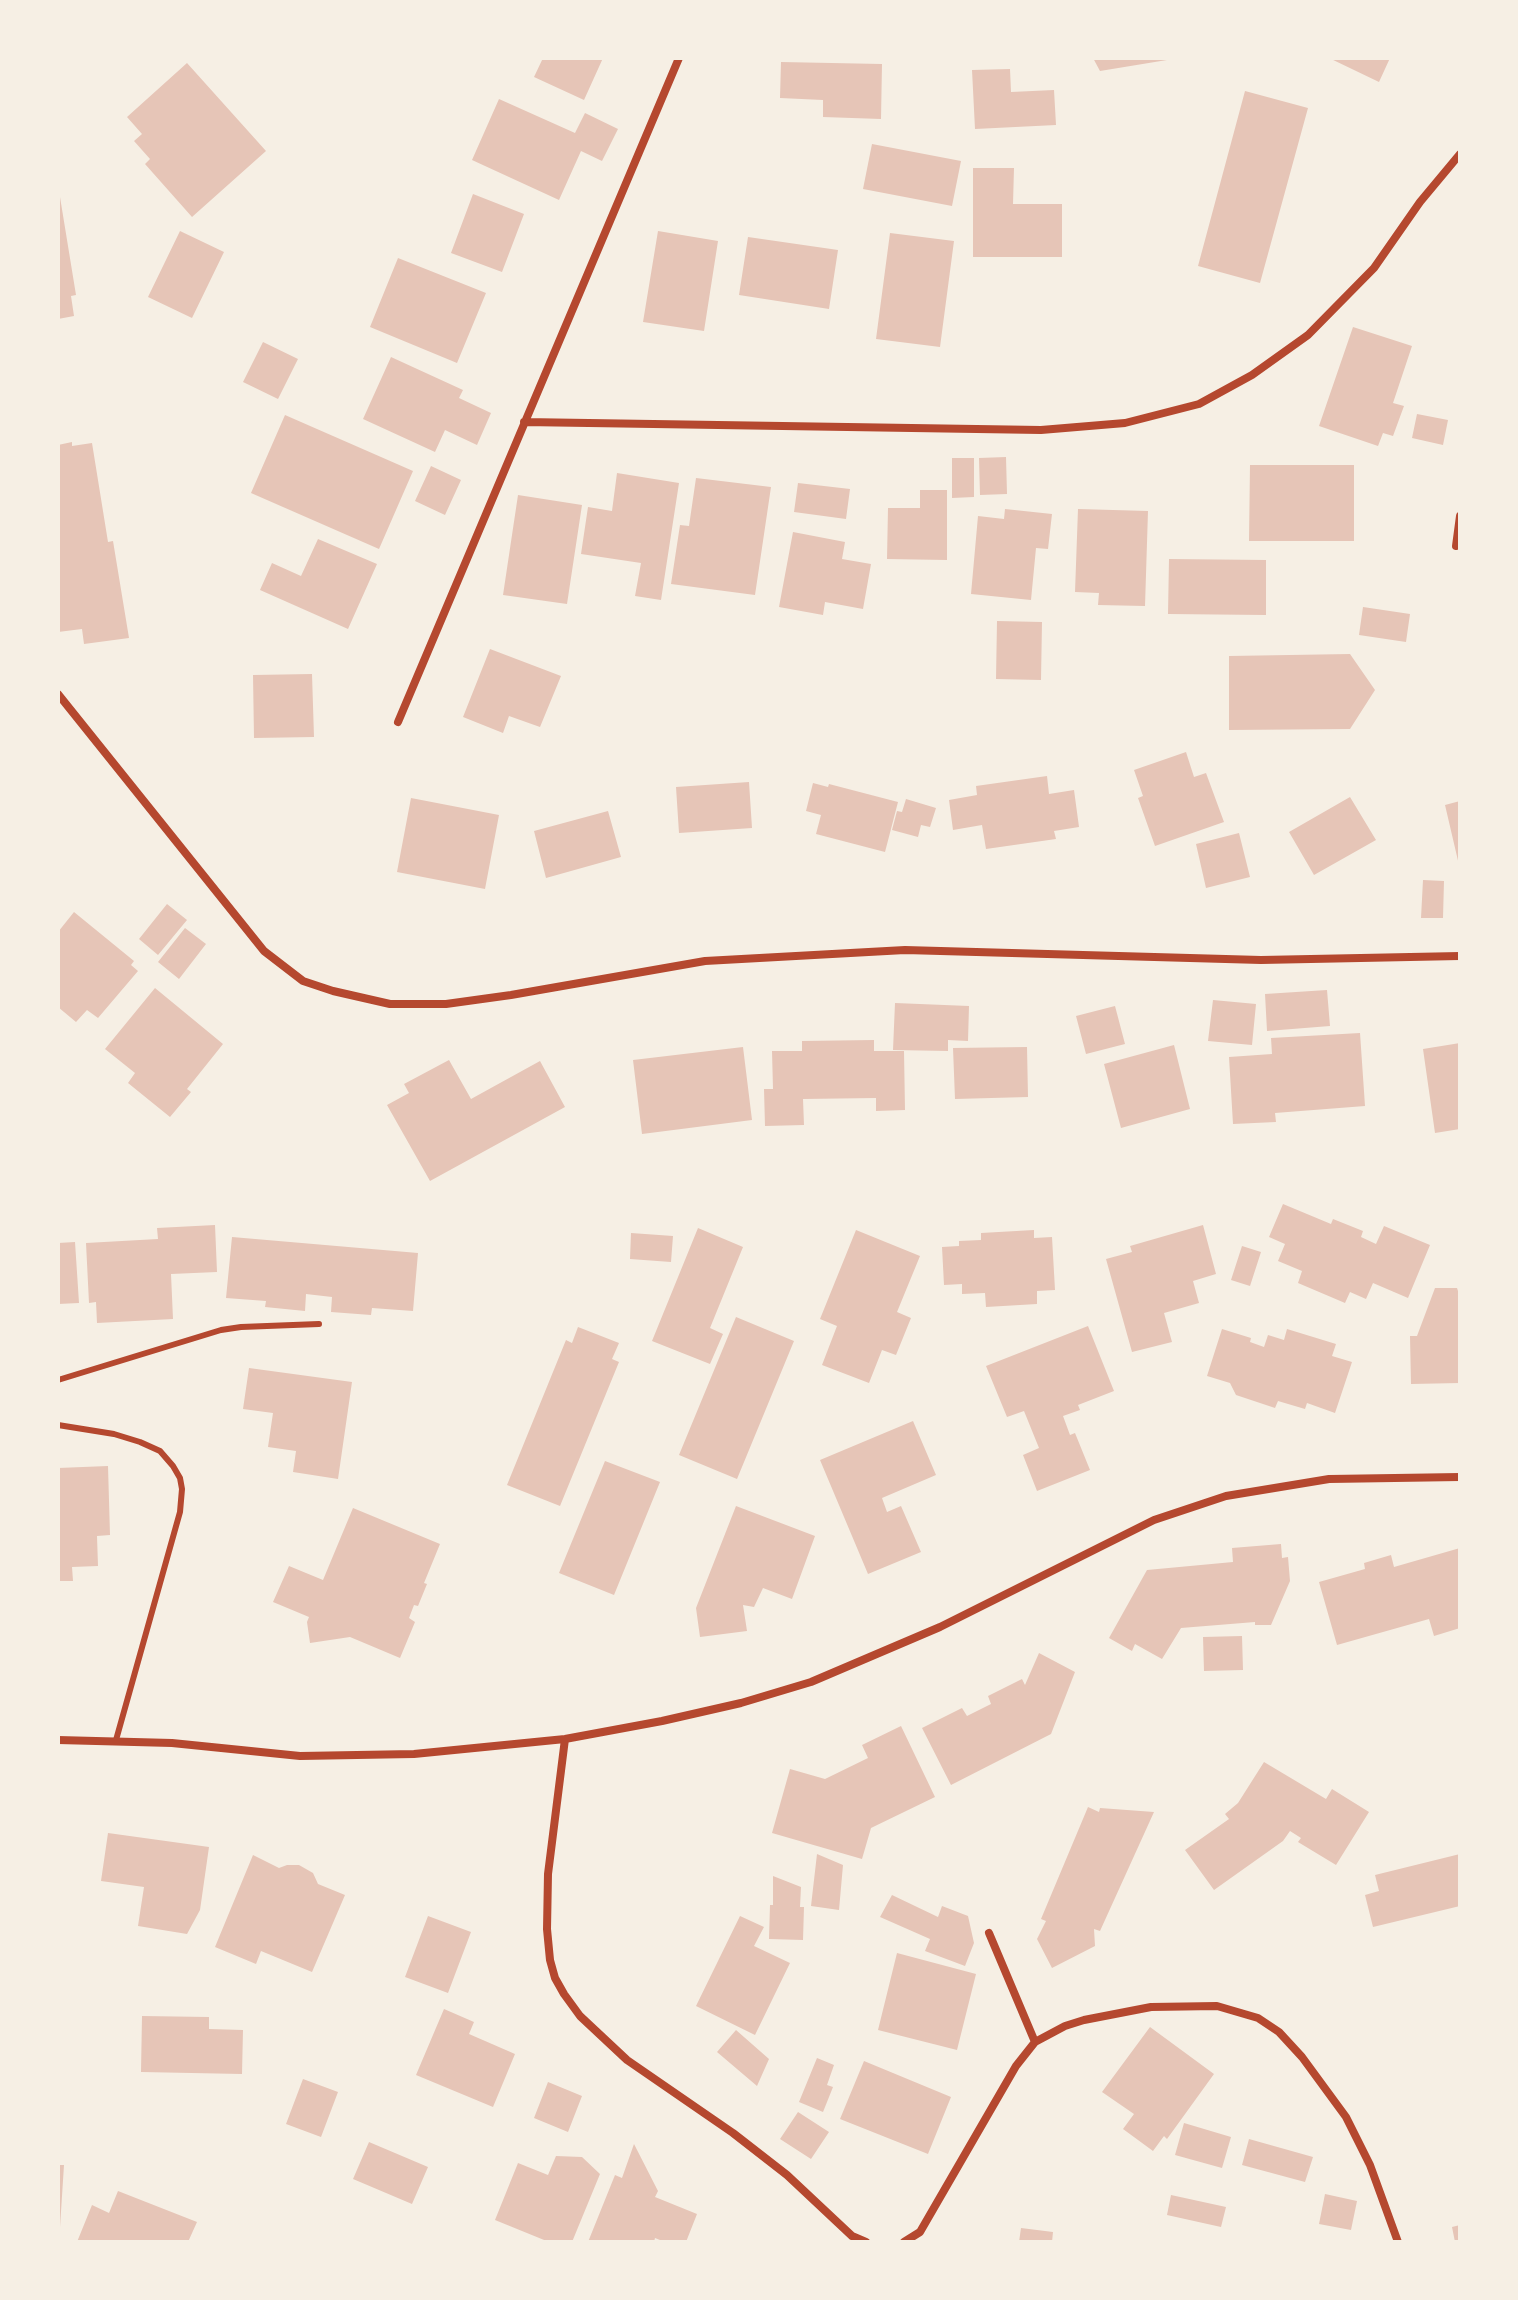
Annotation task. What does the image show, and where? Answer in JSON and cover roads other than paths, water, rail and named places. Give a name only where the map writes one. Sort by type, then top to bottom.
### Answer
[{"type":"street","points":[[398,722],[679,58]]},
{"type":"street","points":[[524,422],[1041,430],[1125,423],[1199,404],[1252,375],[1308,335],[1374,268],[1420,202],[1460,154]]},
{"type":"street","points":[[1456,546],[1460,516]]},
{"type":"street","points":[[58,694],[264,951],[303,981],[390,1004],[446,1004],[705,961],[905,950],[1261,960],[1460,956]]},
{"type":"street","points":[[58,1740],[172,1743],[300,1756],[414,1754],[565,1739],[662,1721],[741,1703],[811,1682],[940,1627],[1154,1520],[1226,1496],[1329,1479],[1460,1477]]},
{"type":"street","points":[[565,1739],[548,1874],[547,1929],[550,1960],[564,1994],[580,2016],[627,2060],[733,2133],[787,2175],[852,2236],[866,2242]]},
{"type":"street","points":[[989,1933],[1035,2042]]},
{"type":"street","points":[[904,2242],[920,2232],[1016,2066],[1035,2042],[1084,2020],[1151,2007],[1217,2006],[1258,2018],[1279,2032],[1302,2057],[1346,2117],[1370,2165],[1398,2242]]},
{"type":"lane","points":[[58,1380],[221,1330],[319,1324]]},
{"type":"lane","points":[[58,1425],[114,1434],[140,1442],[160,1451],[180,1478],[180,1512],[116,1740]]}]
